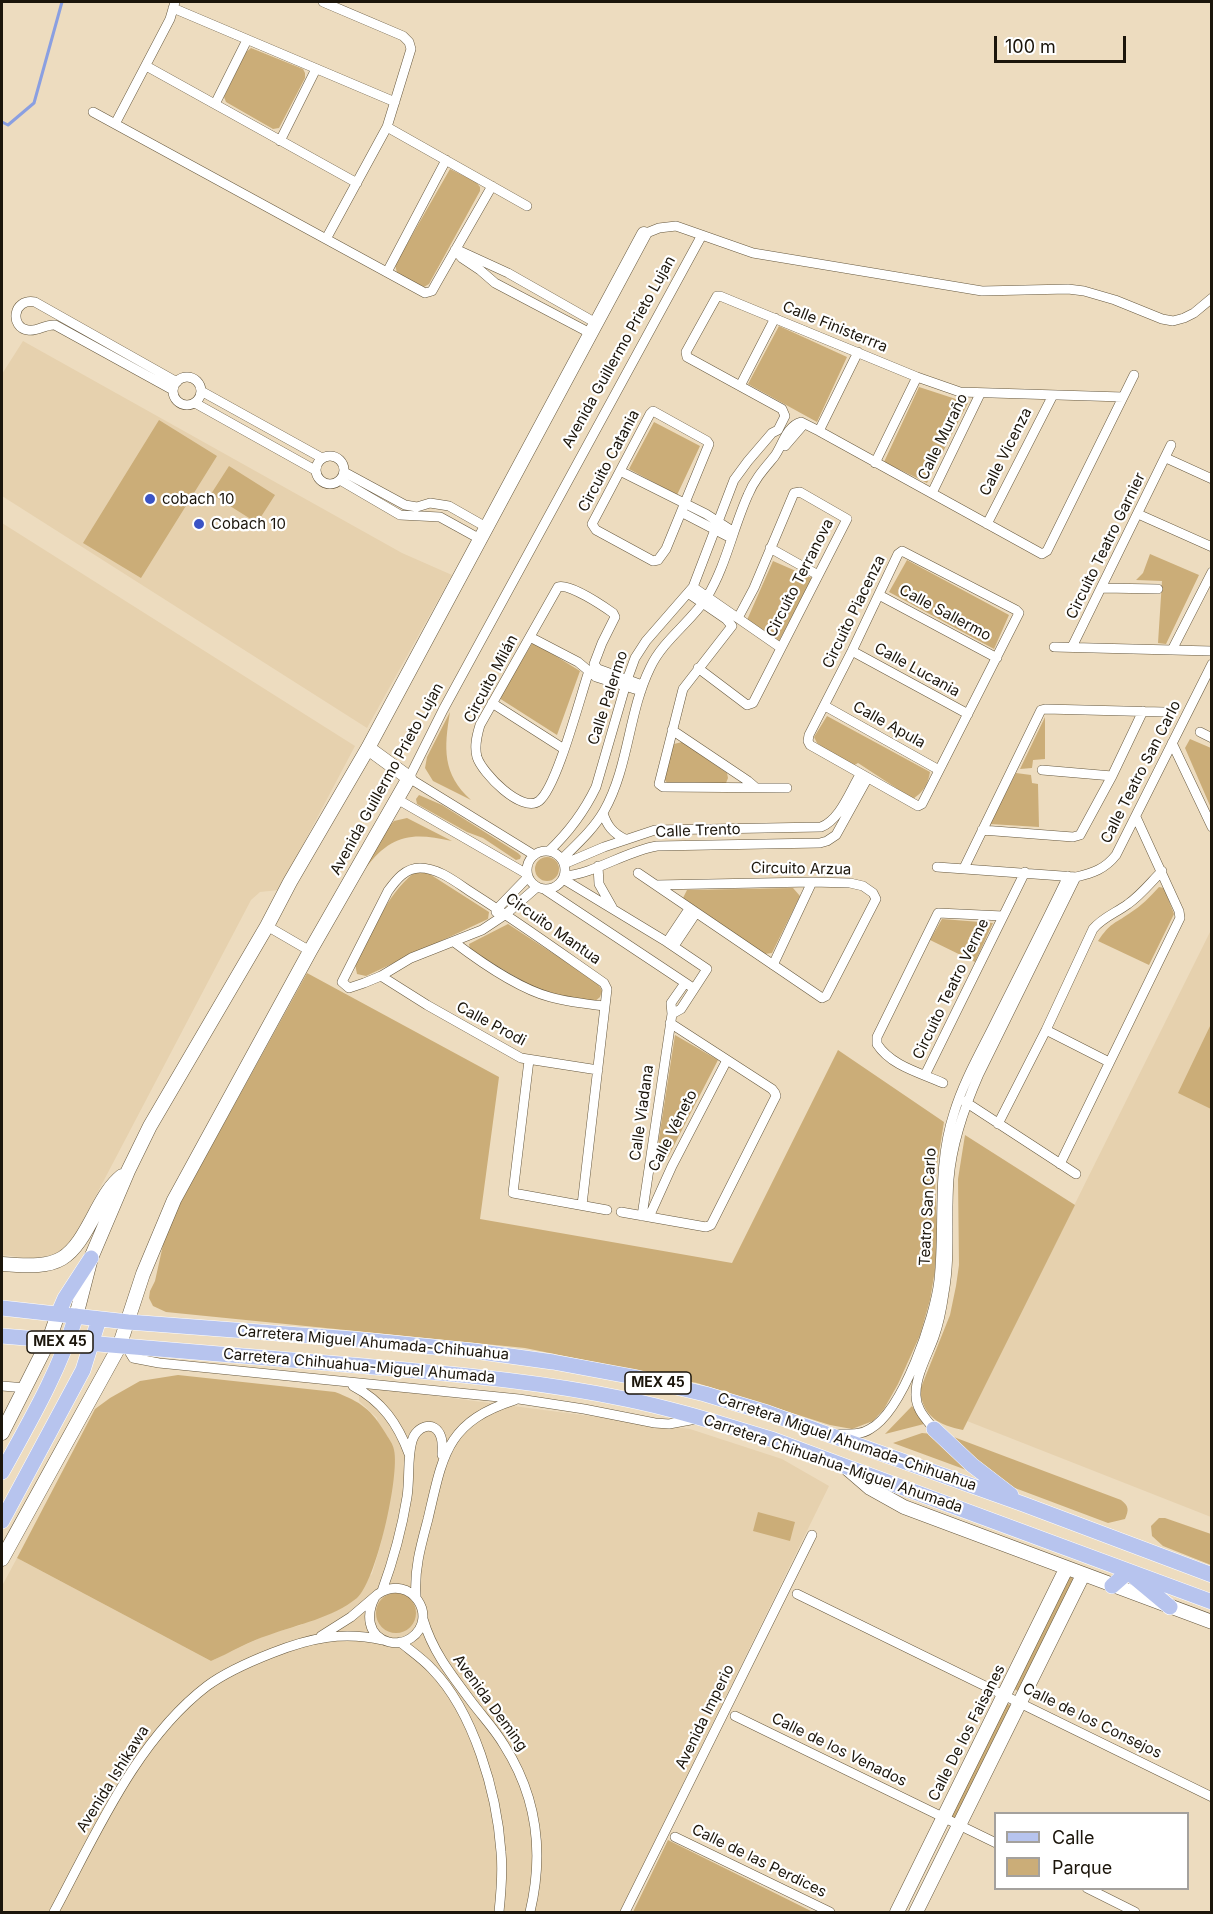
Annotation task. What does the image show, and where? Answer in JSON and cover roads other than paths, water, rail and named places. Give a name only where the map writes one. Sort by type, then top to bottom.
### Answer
[{"type":"main road","points":[[58,1314],[65,1298],[91,1258]]},
{"type":"main road","name":"MEX 45","points":[[2,1308],[76,1316]]},
{"type":"main road","name":"Carretera Miguel Ahumada-Chihuahua","points":[[76,1316],[474,1351],[553,1362],[634,1377],[705,1394],[768,1413],[1023,1504],[1212,1575]]},
{"type":"main road","points":[[2,1472],[44,1396],[68,1342],[76,1316]]},
{"type":"main road","points":[[2,1521],[83,1370],[99,1318]]},
{"type":"main road","name":"MEX 45","points":[[2,1336],[124,1347]]},
{"type":"main road","name":"Carretera Chihuahua-Miguel Ahumada","points":[[124,1347],[219,1353],[488,1378],[625,1399],[774,1440],[1212,1602]]},
{"type":"main road","points":[[934,1429],[972,1465],[1023,1504]]},
{"type":"main road","points":[[1112,1586],[1128,1572],[1170,1607]]},
{"type":"street","points":[[323,2],[403,36],[409,42],[411,50],[387,127],[326,239]]},
{"type":"street","points":[[115,124],[170,19],[174,5],[247,40],[395,102]]},
{"type":"street","points":[[215,104],[247,40]]},
{"type":"street","points":[[148,67],[357,183]]},
{"type":"street","points":[[280,141],[316,69]]},
{"type":"street","points":[[93,112],[425,292],[432,291],[492,186]]},
{"type":"street","points":[[387,127],[527,206]]},
{"type":"street","points":[[387,272],[446,160]]},
{"type":"street","points":[[76,1316],[91,1258],[128,1170],[176,1080],[368,748],[644,234],[659,228],[676,226],[741,249],[772,256],[982,291],[1068,289],[1084,291],[1115,300],[1161,319],[1173,321],[1194,313],[1212,298]]},
{"type":"street","name":"Avenida Guillermo Prieto Lujan","points":[[2,1559],[124,1347],[128,1322],[143,1274],[174,1200],[310,951],[409,778],[702,235]]},
{"type":"street","points":[[455,250],[551,297],[593,328]]},
{"type":"street","points":[[455,250],[495,283],[545,309],[593,328]]},
{"type":"street","points":[[515,294],[522,281]]},
{"type":"street","name":"Calle Finisterrra","points":[[782,410],[687,357],[686,352],[718,296],[960,392],[1123,397]]},
{"type":"street","points":[[545,309],[551,297]]},
{"type":"street","points":[[34,302],[175,386],[55,325],[43,326],[36,330],[22,328],[15,317],[16,311],[24,303],[34,302]]},
{"type":"street","points":[[740,386],[775,318]]},
{"type":"street","points":[[858,352],[819,431],[1040,554],[1046,552],[1134,375]]},
{"type":"street","points":[[876,463],[917,376]]},
{"type":"street","points":[[322,458],[201,391],[197,383],[190,378],[181,379],[175,386],[175,399],[182,404],[195,403],[315,470],[319,479],[327,484],[331,484],[342,476]]},
{"type":"street","points":[[195,403],[201,391]]},
{"type":"street","name":"Calle Muraño","points":[[932,493],[980,394]]},
{"type":"street","name":"Calle Vicenza","points":[[987,524],[1053,395]]},
{"type":"street","name":"Calle Palermo","points":[[549,851],[571,828],[596,787],[626,683],[640,649],[690,590],[734,480],[782,424],[782,410]]},
{"type":"street","name":"Circuito Catania","points":[[654,411],[709,444],[666,549],[658,560],[649,560],[593,527],[592,522],[620,471],[650,414],[654,411]]},
{"type":"street","name":"Calle Palermo","points":[[563,861],[603,813],[616,785],[641,688],[657,655],[705,599],[753,484],[785,442],[795,424],[802,423],[819,431]]},
{"type":"street","points":[[772,434],[785,442]]},
{"type":"street","name":"Circuito Teatro Garnier","points":[[1072,647],[1172,445]]},
{"type":"street","points":[[315,470],[318,461],[331,456],[342,463],[342,476]]},
{"type":"street","points":[[1166,458],[1212,479]]},
{"type":"street","points":[[620,471],[733,535]]},
{"type":"street","points":[[342,476],[400,515],[440,517],[483,533]]},
{"type":"street","points":[[342,476],[405,505],[417,507],[430,503],[449,506],[483,533]]},
{"type":"street","name":"Circuito Terranova","points":[[698,668],[747,705],[751,705],[847,519],[800,492],[795,492],[754,588],[735,622],[698,668],[683,689],[659,782],[661,786],[787,788]]},
{"type":"street","points":[[1138,514],[1212,547]]},
{"type":"street","points":[[770,548],[818,575]]},
{"type":"street","name":"Circuito Piacenza","points":[[905,551],[1016,610],[1018,615],[922,804],[918,806],[863,777],[808,743],[809,735],[879,594],[898,554],[905,551]]},
{"type":"street","points":[[1172,650],[1212,572]]},
{"type":"street","name":"Circuito Milán","points":[[589,671],[554,780],[545,795],[533,805],[523,802],[490,777],[482,768],[476,750],[477,733],[560,585],[564,585],[615,615],[594,664],[598,669],[626,683]]},
{"type":"street","points":[[1102,588],[1158,589]]},
{"type":"street","points":[[690,590],[735,622],[781,648]]},
{"type":"street","name":"Calle Sallermo","points":[[879,594],[997,658]]},
{"type":"street","points":[[530,637],[578,662],[596,677],[641,688]]},
{"type":"street","points":[[1054,647],[1212,651]]},
{"type":"street","name":"Calle Lucania","points":[[852,651],[968,714]]},
{"type":"street","name":"Calle Teatro San Carlo","points":[[937,867],[1072,876],[1091,874],[1106,867],[1116,855],[1136,817],[1212,664]]},
{"type":"street","points":[[492,703],[564,749]]},
{"type":"street","name":"Calle Apula","points":[[825,706],[939,770]]},
{"type":"street","points":[[964,868],[1041,710],[1164,712]]},
{"type":"street","points":[[982,830],[1073,837],[1080,835],[1112,776],[1143,711]]},
{"type":"street","points":[[672,730],[755,787]]},
{"type":"street","points":[[1200,732],[1212,738]]},
{"type":"street","points":[[1172,743],[1212,827]]},
{"type":"street","points":[[368,748],[409,778],[534,855]]},
{"type":"street","points":[[1042,770],[1112,776]]},
{"type":"street","name":"Calle Trento","points":[[563,861],[646,832],[665,829],[821,826],[830,823],[863,777]]},
{"type":"street","name":"Calle Trento","points":[[564,877],[657,846],[827,841],[836,835],[863,777]]},
{"type":"street","points":[[397,799],[528,875],[541,888],[695,989]]},
{"type":"street","points":[[603,813],[612,831],[625,839]]},
{"type":"street","points":[[1060,1164],[1180,918],[1162,870],[1136,817]]},
{"type":"street","points":[[381,976],[411,958],[482,930],[502,911],[528,875],[527,867],[534,855],[538,852],[549,851],[558,855],[563,861],[564,877],[555,887],[541,888],[502,911]]},
{"type":"street","points":[[598,866],[598,884],[615,911]]},
{"type":"street","name":"Circuito Mantua","points":[[381,976],[352,987],[344,985],[342,979],[396,879],[413,868],[428,868],[442,874],[502,911],[606,984],[582,1205]]},
{"type":"street","points":[[998,1124],[1094,929],[1105,917],[1137,897],[1162,870]]},
{"type":"street","name":"Circuito Teatro Verme","points":[[925,1075],[1026,872]]},
{"type":"street","name":"Circuito Arzua","points":[[638,873],[819,997],[824,997],[876,899],[873,893],[856,884],[812,882],[656,885]]},
{"type":"street","name":"Teatro San Carlo","points":[[825,1433],[852,1434],[871,1429],[892,1406],[920,1351],[935,1303],[939,1281],[943,1167],[947,1137],[1072,876]]},
{"type":"street","points":[[564,877],[707,970],[681,1009],[671,1018],[727,1060],[776,1092],[711,1225],[706,1227],[621,1212]]},
{"type":"street","points":[[773,965],[812,882]]},
{"type":"street","points":[[670,944],[692,911]]},
{"type":"street","name":"Circuito Teatro Verme","points":[[943,1083],[907,1068],[880,1049],[876,1041],[937,915],[941,912],[1003,916]]},
{"type":"street","points":[[267,926],[310,951]]},
{"type":"street","points":[[454,942],[491,968],[538,993],[569,1001],[605,1006]]},
{"type":"street","name":"Calle Prodi","points":[[381,976],[427,1005],[515,1054],[529,1060],[598,1070]]},
{"type":"street","name":"Calle Viadana","points":[[645,1216],[671,1018],[671,1003],[685,983]]},
{"type":"street","points":[[1046,1030],[1109,1062]]},
{"type":"street","points":[[529,1060],[513,1193],[607,1210]]},
{"type":"street","name":"Calle Véneto","points":[[645,1216],[727,1060]]},
{"type":"street","points":[[963,1100],[1076,1174]]},
{"type":"street","name":"Teatro San Carlo","points":[[934,1429],[920,1410],[916,1392],[917,1383],[935,1333],[946,1285],[949,1251],[949,1178],[963,1100]]},
{"type":"street","points":[[2,1264],[37,1266],[50,1264],[63,1258],[82,1240],[106,1192],[128,1170]]},
{"type":"street","points":[[2,1433],[49,1341],[58,1314]]},
{"type":"street","points":[[124,1347],[131,1356],[144,1361],[519,1399],[655,1423],[669,1424],[702,1419]]},
{"type":"street","points":[[346,1382],[365,1392],[391,1417],[402,1435],[409,1456]]},
{"type":"street","points":[[2,1386],[26,1388]]},
{"type":"street","points":[[400,1642],[415,1635],[423,1619],[416,1596],[418,1557],[441,1464],[448,1448],[471,1422],[487,1411],[519,1399]]},
{"type":"street","points":[[383,1640],[375,1634],[368,1616],[370,1606],[379,1594],[389,1573],[407,1499],[409,1456],[415,1434],[425,1426],[432,1427],[441,1435],[441,1464]]},
{"type":"street","points":[[844,1465],[870,1488],[904,1507],[1212,1622]]},
{"type":"street","name":"Avenida Imperio","points":[[625,1912],[812,1535]]},
{"type":"street","name":"Calle De los Faisanes","points":[[897,1912],[1066,1569]]},
{"type":"street","points":[[916,1912],[1083,1575]]},
{"type":"street","points":[[379,1594],[391,1588],[400,1588],[416,1596]]},
{"type":"street","name":"Avenida Ishikawa","points":[[319,1638],[351,1617],[379,1594]]},
{"type":"street","name":"Calle de los Consejos","points":[[797,1594],[1212,1797]]},
{"type":"street","name":"Avenida Deming","points":[[423,1619],[431,1643],[444,1666],[504,1745],[520,1773],[533,1811],[538,1847],[537,1882],[530,1912]]},
{"type":"street","name":"Avenida Ishikawa","points":[[54,1912],[139,1760],[164,1726],[187,1702],[208,1685],[227,1673],[273,1653],[319,1638],[353,1635],[400,1642]]},
{"type":"street","name":"Avenida Deming","points":[[400,1642],[431,1668],[445,1684],[465,1718],[473,1738],[488,1780],[497,1820],[501,1853],[499,1912]]},
{"type":"street","name":"Calle de los Venados","points":[[735,1716],[994,1842]]},
{"type":"street","name":"Calle de las Perdices","points":[[675,1837],[830,1912]]},
{"type":"street","points":[[1091,1890],[1135,1912]]},
{"type":"waterway","points":[[2,122],[8,125],[34,103],[62,2]]},
{"type":"place","name":"cobach 10","points":[[150,499]]},
{"type":"place","name":"Cobach 10","points":[[199,524]]}]
